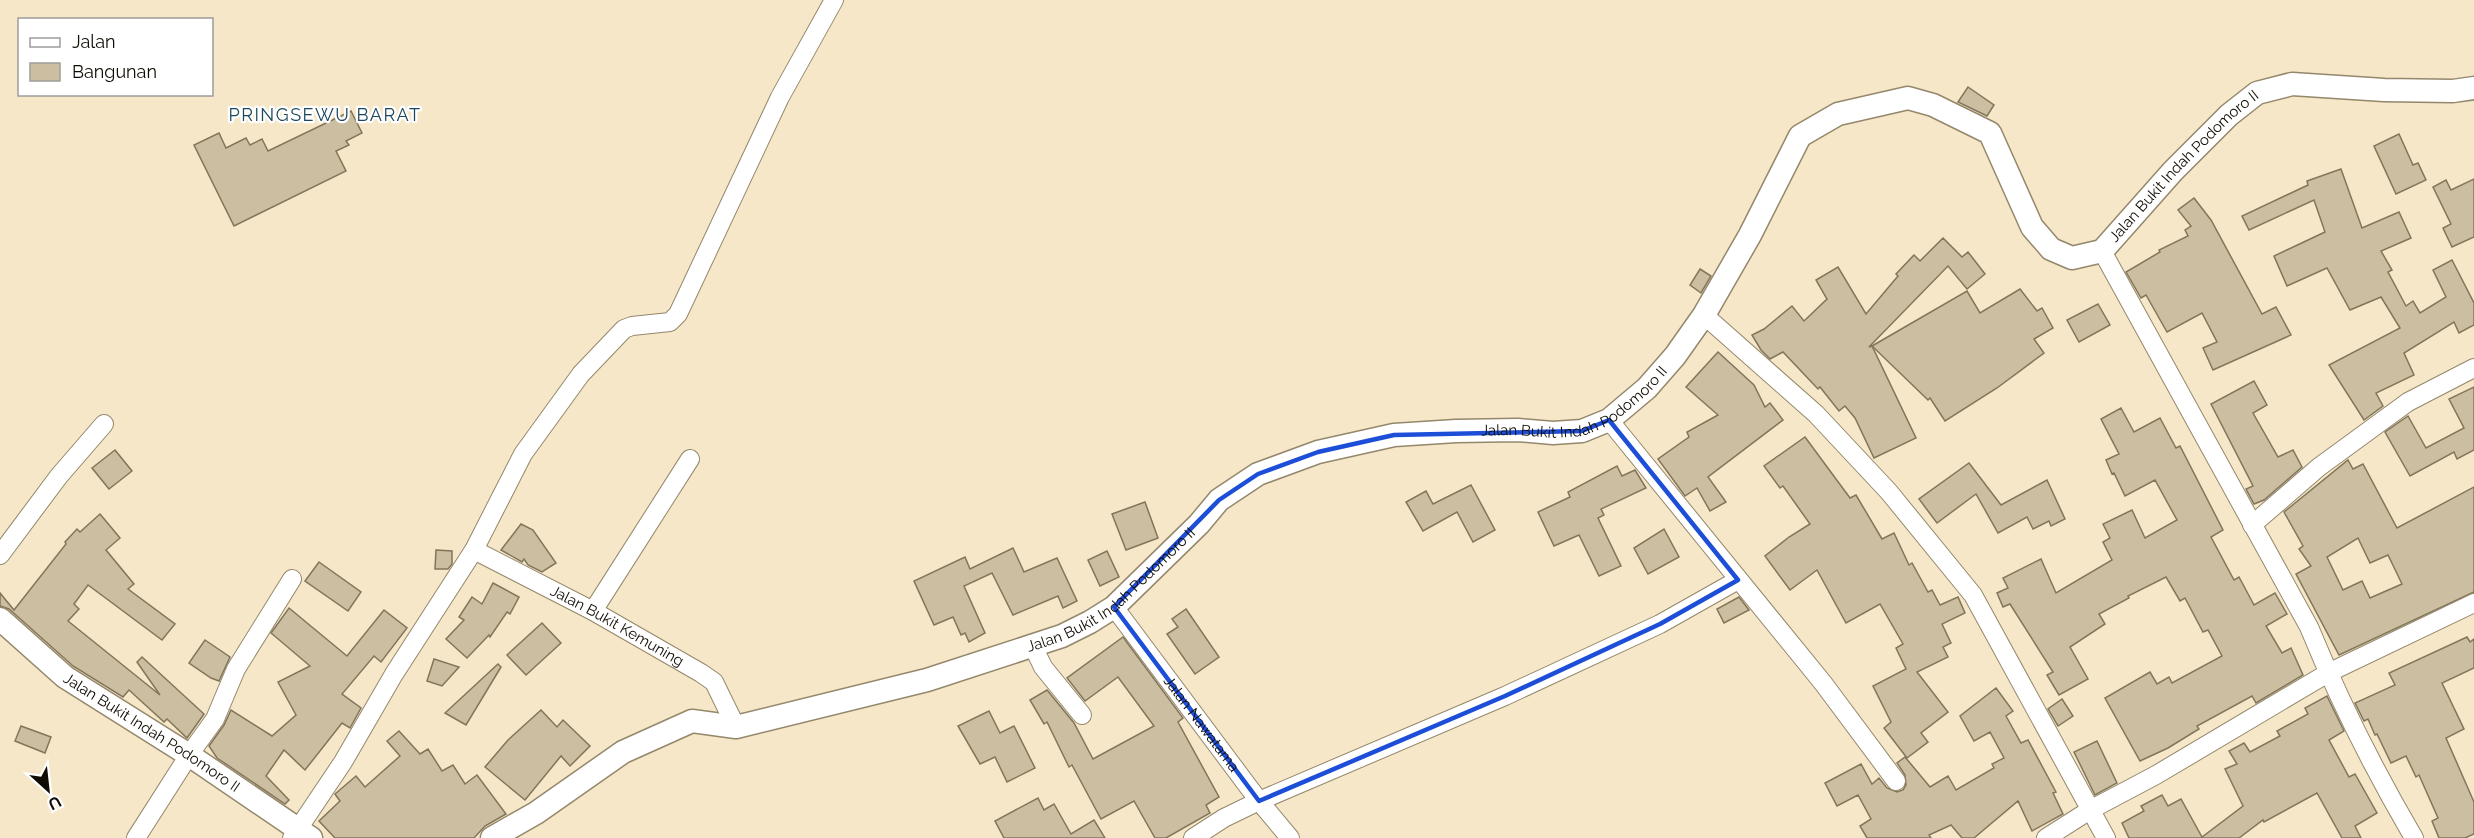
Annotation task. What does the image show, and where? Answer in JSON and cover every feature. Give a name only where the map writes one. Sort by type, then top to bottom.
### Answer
[{"type":"street","points":[[300,835],[394,674],[474,550],[524,454],[581,374],[624,329],[670,322],[678,314],[780,97],[834,0]]},
{"type":"street","name":"Jalan Bukit Indah Podomoro II","points":[[492,838],[536,813],[623,752],[692,721],[736,727],[927,680],[1062,636],[1114,607],[1199,524],[1219,500],[1258,474],[1318,452],[1394,435],[1456,431],[1518,430],[1553,433],[1582,431],[1610,420],[1647,388],[1675,356],[1704,315],[1750,235],[1800,136],[1838,114],[1908,99],[1933,105],[1990,133],[2032,227],[2051,249],[2073,258],[2102,251],[2173,171],[2229,115],[2257,93],[2292,84],[2384,90],[2453,91],[2474,88]]},
{"type":"street","points":[[2102,251],[2308,627],[2376,773],[2414,838]]},
{"type":"street","points":[[1704,315],[1816,414],[1941,552],[1973,595],[2106,838]]},
{"type":"street","points":[[2252,525],[2319,467],[2408,402],[2474,368]]},
{"type":"street","points":[[1610,420],[1823,682],[1896,781]]},
{"type":"street","points":[[0,555],[65,468],[104,424]]},
{"type":"street","points":[[593,611],[690,459]]},
{"type":"street","name":"Jalan Bukit Kemuning","points":[[474,550],[593,611],[714,682],[736,727]]},
{"type":"street","points":[[136,838],[215,719],[236,669],[292,579]]},
{"type":"street","points":[[1193,838],[1224,818],[1259,801],[1505,696],[1660,624],[1738,580]]},
{"type":"street","points":[[2046,838],[2090,810],[2156,776],[2328,673],[2474,603]]},
{"type":"street","name":"Jalan Nawatama","points":[[1114,607],[1259,801],[1290,838]]},
{"type":"street","name":"Jalan Bukit Indah Podomoro II","points":[[0,619],[65,677],[189,755],[300,835]]},
{"type":"street","points":[[1032,644],[1043,667],[1082,715]]},
{"type":"highlighted area","points":[[1609,420],[1738,580],[1660,624],[1505,696],[1259,801],[1114,607],[1219,500],[1258,474],[1318,452],[1394,435],[1582,431]]},
{"type":"building","points":[[1968,87],[1994,105],[1987,116],[1958,102]]},
{"type":"building","points":[[351,111],[362,133],[346,141],[349,145],[336,151],[346,171],[234,226],[194,145],[219,133],[226,148],[246,138],[250,145],[262,139],[268,151]]},
{"type":"building","points":[[2399,134],[2413,165],[2418,163],[2426,180],[2396,194],[2374,146]]},
{"type":"building","points":[[2341,169],[2362,228],[2399,212],[2411,238],[2381,251],[2392,270],[2388,272],[2406,306],[2413,301],[2420,313],[2446,297],[2433,270],[2452,260],[2474,303],[2474,325],[2459,333],[2454,322],[2404,353],[2414,375],[2376,393],[2383,406],[2364,420],[2329,365],[2400,328],[2381,297],[2350,310],[2327,268],[2287,286],[2274,256],[2325,232],[2314,200],[2249,230],[2242,216],[2308,185],[2307,181]]},
{"type":"building","points":[[2474,179],[2474,237],[2452,247],[2443,228],[2451,224],[2433,187],[2446,180],[2451,190]]},
{"type":"building","points":[[2194,198],[2211,220],[2262,314],[2276,307],[2291,335],[2213,370],[2203,348],[2217,342],[2202,313],[2167,332],[2146,295],[2141,298],[2126,272],[2160,252],[2159,250],[2188,236],[2185,230],[2191,226],[2178,210]]},
{"type":"building","points":[[1943,238],[1962,257],[1968,252],[1985,274],[1967,289],[1948,266],[1869,347],[1872,346],[1916,438],[1874,458],[1855,418],[1845,406],[1839,411],[1820,387],[1818,389],[1783,352],[1770,359],[1752,335],[1764,329],[1792,306],[1804,321],[1827,299],[1816,280],[1838,267],[1866,314],[1898,276],[1896,274],[1914,255],[1920,261]]},
{"type":"building","points":[[1700,269],[1711,276],[1701,293],[1690,285]]},
{"type":"building","points":[[2020,289],[2037,311],[2042,308],[2053,328],[2034,339],[2044,353],[1997,388],[1945,421],[1930,398],[1928,400],[1872,346],[1967,291],[1980,313]]},
{"type":"building","points":[[2098,304],[2110,325],[2079,342],[2067,320]]},
{"type":"building","points":[[1718,352],[1754,385],[1765,407],[1770,403],[1783,420],[1708,477],[1726,502],[1710,511],[1697,488],[1685,496],[1658,459],[1689,437],[1687,432],[1718,415],[1686,387]]},
{"type":"building","points":[[2254,381],[2267,405],[2253,413],[2278,457],[2293,450],[2302,467],[2264,500],[2254,504],[2246,489],[2253,486],[2211,404]]},
{"type":"building","points":[[2474,387],[2474,450],[2457,459],[2454,452],[2410,476],[2385,432],[2408,416],[2426,448],[2464,428],[2449,399]]},
{"type":"building","points":[[2121,408],[2134,432],[2160,418],[2176,448],[2180,446],[2223,530],[2211,537],[2234,580],[2239,577],[2254,605],[2275,593],[2287,614],[2266,626],[2282,653],[2291,648],[2303,675],[2256,703],[2252,696],[2197,726],[2199,729],[2168,748],[2140,761],[2105,698],[2150,672],[2157,684],[2169,677],[2172,683],[2222,656],[2208,630],[2203,632],[2185,598],[2180,601],[2166,577],[2099,614],[2105,624],[2070,647],[2088,679],[2059,695],[2047,675],[2053,672],[2010,604],[2003,607],[1997,593],[2008,588],[2003,578],[2041,559],[2056,593],[2112,560],[2103,542],[2110,538],[2103,524],[2132,510],[2145,538],[2177,520],[2155,480],[2125,496],[2114,473],[2112,474],[2106,460],[2119,454],[2101,419]]},
{"type":"building","points":[[1805,437],[1850,498],[1856,495],[1882,539],[1894,533],[1909,565],[1912,563],[1928,592],[1932,590],[1940,605],[1958,597],[1965,613],[1942,624],[1951,643],[1943,647],[1948,657],[1917,672],[1948,712],[1921,733],[1928,742],[1907,758],[1884,728],[1891,722],[1873,686],[1906,669],[1896,648],[1903,644],[1880,604],[1846,623],[1817,570],[1790,590],[1765,556],[1810,524],[1783,486],[1780,488],[1764,466]]},
{"type":"building","points":[[115,450],[132,471],[109,489],[92,468]]},
{"type":"building","points":[[2348,460],[2353,469],[2363,464],[2397,528],[2474,487],[2474,592],[2339,655],[2296,574],[2311,566],[2299,549],[2303,546],[2284,512]],"holes":[[[2358,538],[2370,563],[2388,555],[2402,584],[2370,598],[2362,581],[2343,590],[2327,557]]]},
{"type":"building","points":[[1969,463],[2001,505],[2047,480],[2065,519],[2051,526],[2049,521],[2033,529],[2027,517],[1998,533],[1976,494],[1937,523],[1919,499]]},
{"type":"building","points":[[1617,466],[1622,476],[1635,470],[1646,488],[1601,509],[1604,515],[1598,518],[1621,566],[1599,576],[1579,535],[1554,546],[1538,512],[1570,497],[1568,492]]},
{"type":"building","points":[[1471,485],[1495,530],[1473,542],[1457,512],[1423,531],[1406,502],[1426,491],[1433,504]]},
{"type":"building","points":[[1145,502],[1158,538],[1126,550],[1112,514]]},
{"type":"building","points":[[100,514],[120,538],[106,550],[134,584],[128,589],[175,624],[162,640],[88,585],[74,604],[79,609],[68,621],[160,695],[137,662],[142,657],[204,714],[187,738],[167,719],[164,722],[129,690],[123,697],[73,666],[9,609],[0,606],[0,593],[14,610],[66,544],[65,542],[77,529],[80,532]]},
{"type":"building","points":[[521,524],[533,530],[556,563],[542,572],[528,565],[524,559],[522,562],[501,550]]},
{"type":"building","points":[[1664,529],[1679,557],[1648,574],[1634,548]]},
{"type":"building","points":[[1013,548],[1024,572],[1057,558],[1077,601],[1063,608],[1058,596],[1013,615],[992,573],[964,586],[985,633],[969,642],[965,633],[961,635],[953,617],[934,625],[914,581],[965,557],[970,569]]},
{"type":"building","points":[[436,550],[452,551],[452,564],[448,569],[435,569]]},
{"type":"building","points":[[1107,551],[1119,577],[1100,586],[1088,560]]},
{"type":"building","points":[[319,562],[361,592],[348,611],[305,581]]},
{"type":"building","points":[[493,583],[519,597],[510,614],[507,612],[490,637],[489,635],[467,658],[446,639],[464,620],[459,617],[472,597],[482,604]]},
{"type":"building","points":[[1739,597],[1749,610],[1724,623],[1717,609]]},
{"type":"building","points":[[289,608],[347,656],[384,610],[407,628],[381,662],[374,656],[342,694],[361,708],[350,728],[342,723],[305,770],[284,750],[266,776],[289,800],[285,804],[217,758],[209,746],[224,725],[231,710],[272,736],[296,715],[278,682],[310,666],[271,633]]},
{"type":"building","points":[[1186,609],[1219,657],[1195,674],[1167,634],[1178,627],[1172,619]]},
{"type":"building","points":[[542,623],[561,643],[526,675],[507,655]]},
{"type":"building","points":[[1123,637],[1183,718],[1178,722],[1219,797],[1206,805],[1210,813],[1166,838],[1155,838],[1134,801],[1101,819],[1072,765],[1069,767],[1047,722],[1044,724],[1030,700],[1047,690],[1074,723],[1093,759],[1154,726],[1118,677],[1085,701],[1067,678]]},
{"type":"building","points":[[2467,637],[2470,642],[2474,639],[2474,668],[2442,683],[2464,729],[2446,738],[2474,802],[2474,834],[2465,838],[2439,838],[2432,821],[2438,818],[2419,775],[2416,777],[2406,756],[2391,763],[2368,719],[2364,721],[2355,703],[2395,685],[2389,673]]},
{"type":"building","points":[[205,640],[230,657],[219,681],[189,663]]},
{"type":"building","points":[[434,659],[459,667],[442,686],[427,681]]},
{"type":"building","points":[[498,664],[501,667],[466,725],[445,713]]},
{"type":"building","points":[[1996,688],[2013,711],[2006,716],[2021,743],[2028,740],[2056,792],[2053,793],[2063,814],[2032,831],[2018,801],[1974,838],[1962,838],[1951,825],[1929,835],[1931,838],[1867,838],[1860,826],[1871,819],[1858,795],[1837,806],[1825,783],[1861,764],[1872,784],[1879,778],[1887,788],[1897,792],[1903,790],[1906,785],[1905,775],[1897,763],[1905,757],[1930,787],[1948,776],[1956,790],[1994,768],[1992,764],[2004,758],[1990,732],[1974,741],[1960,716]]},
{"type":"building","points":[[2327,696],[2344,731],[2329,740],[2349,777],[2355,774],[2377,813],[2355,826],[2361,838],[2342,838],[2317,793],[2264,822],[2263,820],[2239,838],[2129,838],[2122,823],[2144,811],[2141,806],[2162,795],[2168,806],[2181,799],[2202,837],[2243,806],[2225,769],[2237,764],[2229,751],[2244,743],[2250,752],[2280,736],[2277,731],[2308,714],[2305,708]]},
{"type":"building","points":[[2062,699],[2073,716],[2058,726],[2048,709]]},
{"type":"building","points":[[541,710],[557,727],[563,720],[590,746],[570,766],[561,756],[525,800],[485,767],[508,740]]},
{"type":"building","points":[[989,711],[1000,733],[1014,726],[1035,768],[1007,782],[995,757],[980,764],[958,726]]},
{"type":"building","points":[[21,726],[51,737],[45,753],[15,741]]},
{"type":"building","points":[[399,731],[420,754],[428,749],[442,771],[453,765],[465,784],[477,775],[506,814],[485,826],[474,838],[335,838],[319,821],[340,801],[335,794],[356,776],[365,787],[400,756],[387,741]]},
{"type":"building","points":[[2097,741],[2117,783],[2095,795],[2074,752]]},
{"type":"building","points":[[1038,798],[1044,810],[1054,804],[1071,834],[1094,820],[1105,838],[1004,838],[995,821]]},
{"type":"district","name":"PRINGSEWU BARAT","points":[[325,115]]}]
